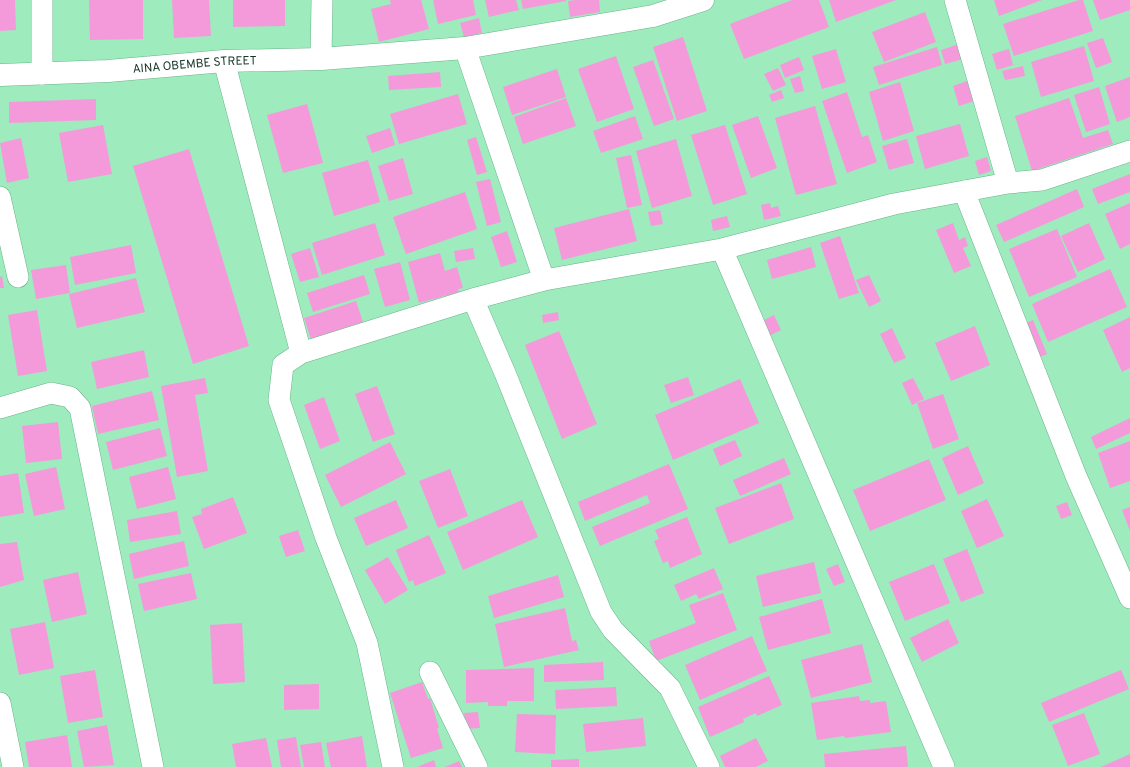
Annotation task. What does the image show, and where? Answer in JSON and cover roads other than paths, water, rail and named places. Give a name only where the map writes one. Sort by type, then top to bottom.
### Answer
[{"type":"street","points":[[42,0],[42,74]]},
{"type":"street","points":[[321,59],[322,0]]},
{"type":"street","name":"AINA OBEMBE STREET","points":[[0,75],[108,71],[224,61],[321,59],[465,48],[653,16],[704,0]]},
{"type":"street","points":[[955,0],[1008,183]]},
{"type":"street","points":[[465,48],[544,280]]},
{"type":"street","points":[[224,61],[301,353]]},
{"type":"street","points":[[393,767],[367,643],[326,538],[279,400],[284,365],[301,353],[473,299],[544,280],[722,249],[894,204],[1008,183],[1042,180],[1130,151]]},
{"type":"street","points":[[964,191],[1076,476],[1130,598]]},
{"type":"street","points":[[0,197],[18,277]]},
{"type":"street","points":[[722,249],[944,767]]},
{"type":"street","points":[[473,299],[506,373],[601,612],[613,630],[670,688],[709,767]]},
{"type":"street","points":[[0,408],[51,393],[70,397],[80,408],[153,767]]},
{"type":"street","points":[[430,672],[477,767]]},
{"type":"street","points":[[0,703],[14,767]]}]
